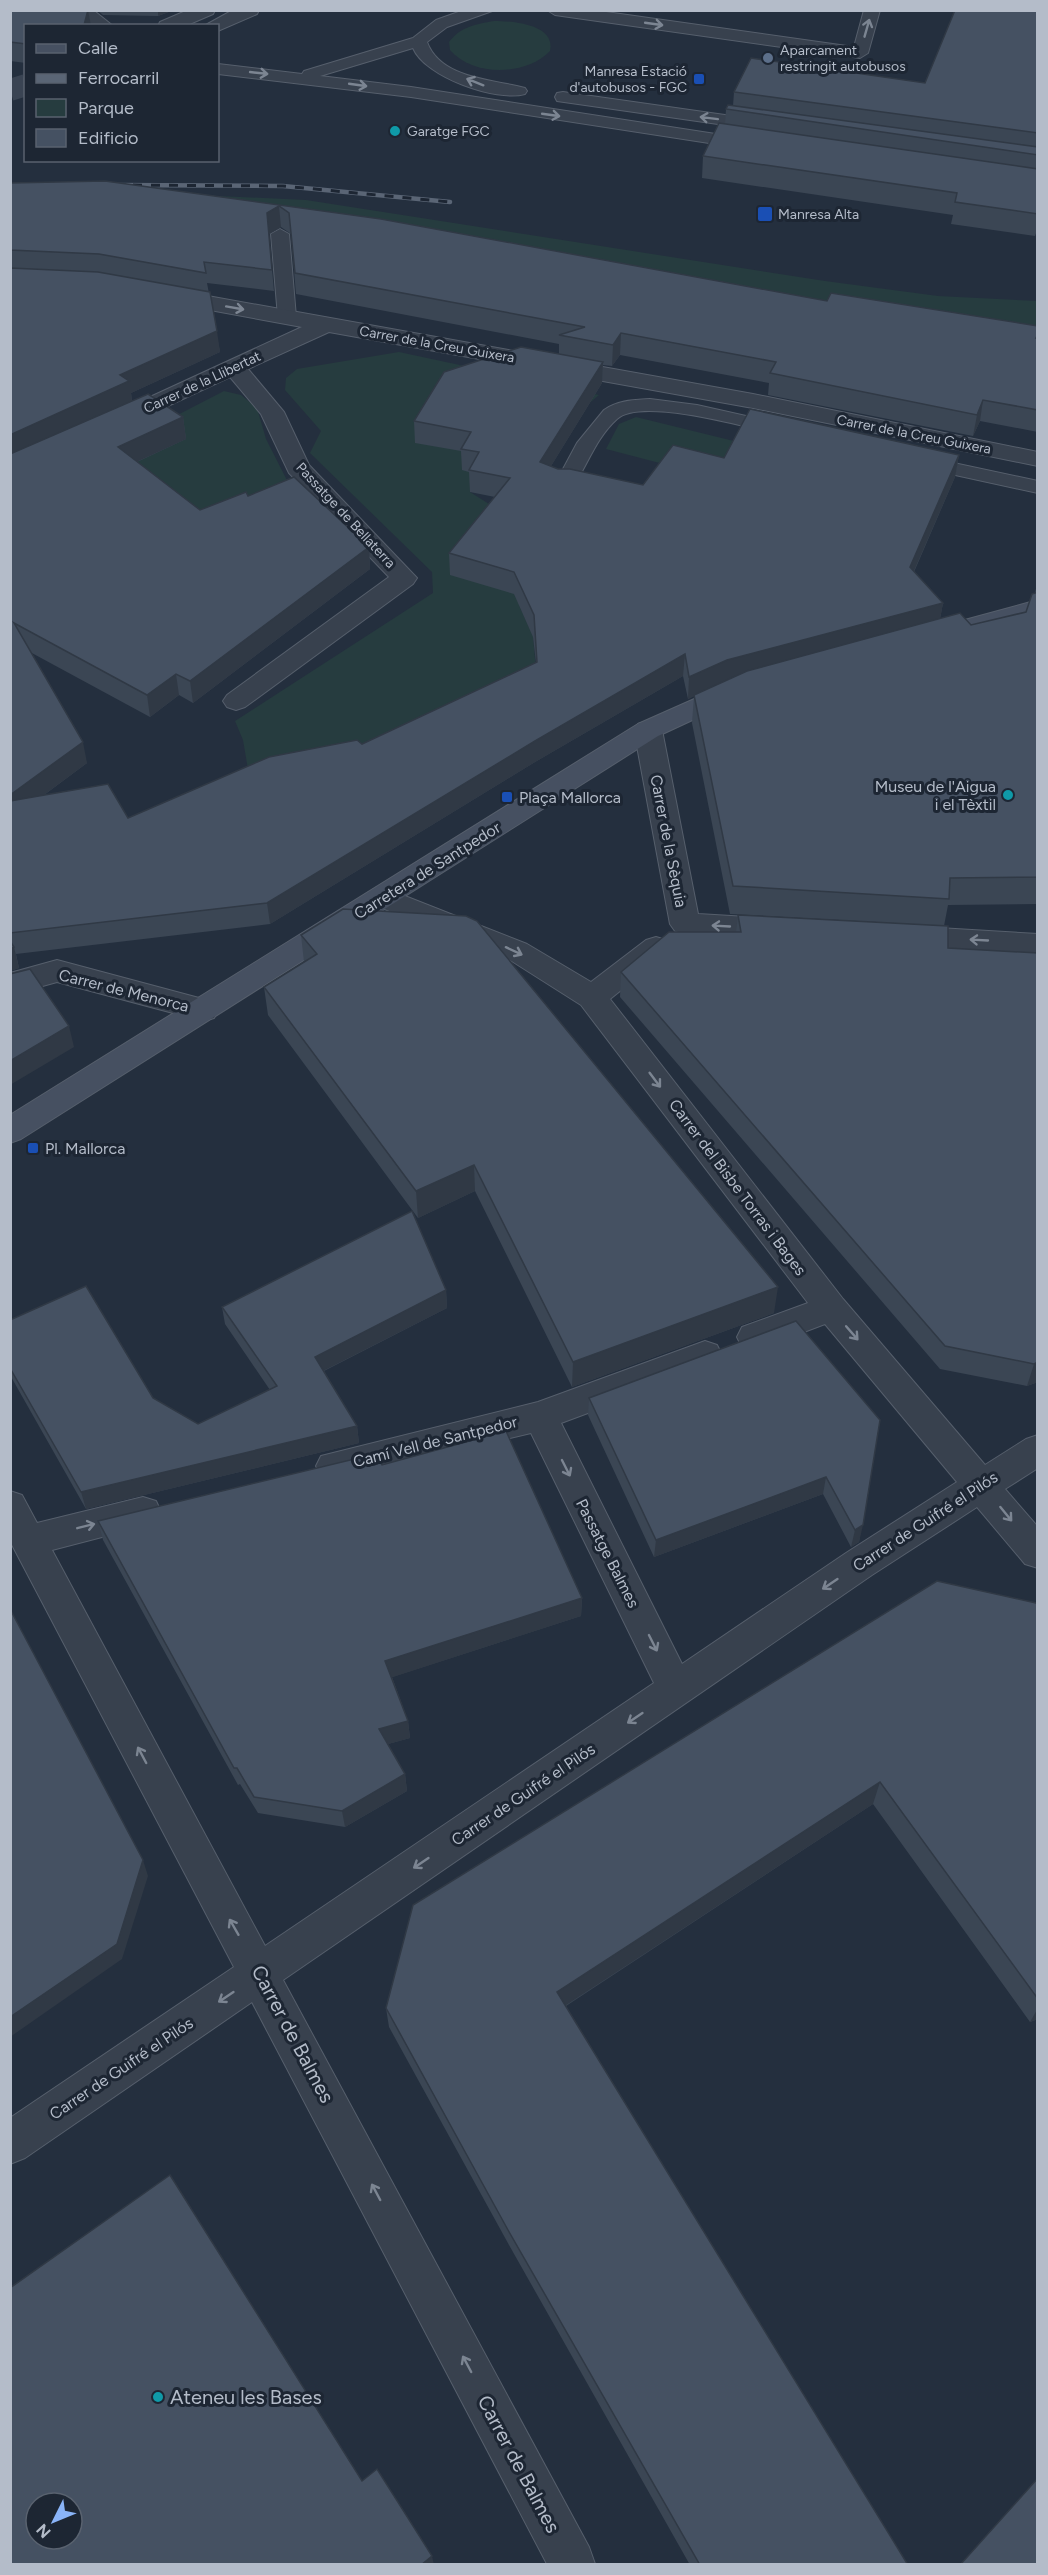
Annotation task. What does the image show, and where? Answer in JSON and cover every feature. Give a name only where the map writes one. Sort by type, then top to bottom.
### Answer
[{"type":"street","points":[[79,10],[101,24]]},
{"type":"street","points":[[172,24],[206,10]]},
{"type":"street","points":[[218,24],[250,10]]},
{"type":"street","name":"Carrer de la Creu Guixera","points":[[148,292],[753,401],[1038,459]]},
{"type":"street","name":"Carrer de la Llibertat","points":[[96,431],[327,324]]},
{"type":"street","name":"Passatge de Bellaterra","points":[[235,368],[272,412],[298,468],[389,559],[404,578],[237,701]]},
{"type":"street","points":[[942,634],[1038,608]]},
{"type":"street","name":"Carretera de Santpedor","points":[[10,1131],[648,730],[689,709],[757,684]]},
{"type":"street","name":"Carrer de la Sèquia","points":[[648,730],[685,924],[803,931]]},
{"type":"street","name":"Carrer del Bisbe Torras i Bages","points":[[382,897],[517,951],[592,997],[831,1308],[1038,1553]]},
{"type":"street","points":[[592,997],[685,924]]},
{"type":"street","points":[[873,934],[1038,944]]},
{"type":"street","name":"Carrer de Menorca","points":[[10,984],[57,971],[203,1010]]},
{"type":"street","name":"Camí Vell de Santpedor","points":[[307,1472],[540,1416],[831,1308]]},
{"type":"street","name":"Passatge Balmes","points":[[540,1416],[676,1689]]},
{"type":"street","name":"Carrer de Guifré el Pilós","points":[[10,2143],[676,1689],[1038,1449]]},
{"type":"street","points":[[20,1523],[168,1506]]},
{"type":"street","name":"Carrer de Balmes","points":[[20,1523],[224,1909],[261,1973],[572,2565]]},
{"type":"lane","points":[[300,77],[419,41],[429,29],[454,17],[487,10]]},
{"type":"lane","points":[[555,10],[860,53],[872,10]]},
{"type":"lane","points":[[419,41],[425,57],[445,70],[487,86],[781,127]]},
{"type":"lane","points":[[219,69],[300,77],[765,146]]},
{"type":"lane","points":[[280,234],[286,317]]},
{"type":"lane","points":[[565,484],[597,429],[618,409],[640,405],[665,406],[797,433]]},
{"type":"lane","points":[[898,457],[1038,487]]},
{"type":"green space","points":[[494,21],[521,23],[539,30],[550,42],[550,51],[527,65],[500,70],[472,65],[460,59],[450,50],[449,42],[458,33],[475,25]]},
{"type":"green space","points":[[154,193],[306,200],[825,281],[938,296],[1037,301],[1037,339],[290,220],[101,195]]},
{"type":"green space","points":[[399,352],[599,395],[586,406],[472,453],[479,474],[470,492],[497,509],[584,493],[519,605],[533,636],[536,670],[463,715],[250,781],[243,740],[235,721],[433,593],[432,572],[310,453],[321,431],[285,390],[286,378],[297,369]]},
{"type":"green space","points":[[224,391],[241,395],[257,408],[266,439],[296,498],[215,527],[121,469],[185,439],[162,423]]},
{"type":"green space","points":[[636,417],[742,443],[721,479],[606,449],[619,424]]},
{"type":"building","points":[[10,10],[88,10],[84,24],[24,24],[24,44],[10,42]]},
{"type":"building","points":[[955,10],[1038,10],[1038,133],[734,92],[751,58],[925,83]]},
{"type":"building","points":[[728,105],[1038,147],[1038,155],[726,109]]},
{"type":"building","points":[[719,123],[1038,169],[1038,214],[955,202],[957,193],[703,156]]},
{"type":"building","points":[[105,181],[381,219],[827,301],[831,293],[1038,326],[1036,338],[1038,338],[1038,410],[983,400],[977,415],[770,373],[776,362],[621,333],[613,345],[559,335],[585,327],[295,273],[289,213],[279,206],[267,213],[272,270],[204,262],[206,273],[99,254],[10,250],[10,183]]},
{"type":"building","points":[[10,268],[98,272],[210,292],[217,331],[120,375],[129,381],[10,435]]},
{"type":"building","points":[[521,347],[603,362],[540,462],[558,469],[570,469],[643,485],[673,445],[724,458],[750,409],[959,455],[910,567],[943,603],[727,660],[689,677],[685,654],[535,741],[267,903],[10,933],[10,801],[108,784],[128,818],[269,757],[357,740],[362,744],[537,662],[534,615],[514,572],[449,553],[510,478],[469,470],[479,452],[461,449],[471,432],[414,421],[444,372]]},
{"type":"building","points":[[148,394],[183,417],[118,447],[200,510],[246,492],[248,496],[294,477],[369,547],[190,681],[176,674],[147,695],[14,623],[83,742],[10,795],[10,454]]},
{"type":"building","points":[[1038,592],[1038,877],[950,878],[949,899],[733,886],[694,695],[747,671],[960,613],[971,625],[1026,612],[1032,594]]},
{"type":"building","points":[[343,909],[466,916],[477,921],[778,1287],[573,1362],[474,1165],[416,1191],[264,987],[317,954],[301,935]]},
{"type":"building","points":[[738,915],[948,926],[948,948],[1038,953],[1038,1362],[1034,1364],[945,1346],[621,972],[669,932],[741,932]]},
{"type":"building","points":[[30,969],[69,1026],[10,1061],[10,974]]},
{"type":"building","points":[[412,1211],[446,1290],[315,1357],[357,1426],[81,1492],[10,1368],[10,1320],[86,1286],[153,1398],[198,1424],[277,1386],[222,1307]]},
{"type":"building","points":[[796,1321],[880,1420],[863,1525],[855,1530],[826,1477],[656,1540],[589,1398]]},
{"type":"building","points":[[506,1431],[582,1598],[385,1661],[408,1721],[379,1729],[405,1774],[342,1811],[254,1797],[237,1768],[234,1768],[98,1521],[375,1454],[382,1465]]},
{"type":"building","points":[[937,1581],[1038,1605],[1038,1999],[880,1782],[557,1992],[908,2565],[700,2565],[508,2230],[386,2008],[413,1905]]},
{"type":"building","points":[[10,1609],[143,1860],[117,1944],[10,2017]]},
{"type":"building","name":"Ateneu les Bases","points":[[170,2175],[362,2481],[377,2469],[432,2556],[421,2565],[10,2565],[10,2288]]},
{"type":"building","points":[[1038,2478],[1038,2565],[960,2565]]},
{"type":"tunnel","points":[[10,90],[24,86]]},
{"type":"railway","points":[[115,185],[283,186],[450,202]]},
{"type":"place","name":"Aparcament restringit autobusos","points":[[768,58]]},
{"type":"place","name":"Manresa Estació d'autobusos - FGC","points":[[699,79]]},
{"type":"place","name":"Garatge FGC","points":[[395,131]]},
{"type":"place","name":"Manresa Alta","points":[[765,214]]},
{"type":"place","name":"Museu de l'Aigua i el Tèxtil","points":[[1008,795]]},
{"type":"place","name":"Plaça Mallorca","points":[[507,797]]},
{"type":"place","name":"Pl. Mallorca","points":[[33,1148]]},
{"type":"place","name":"Ateneu les Bases","points":[[158,2397]]}]
